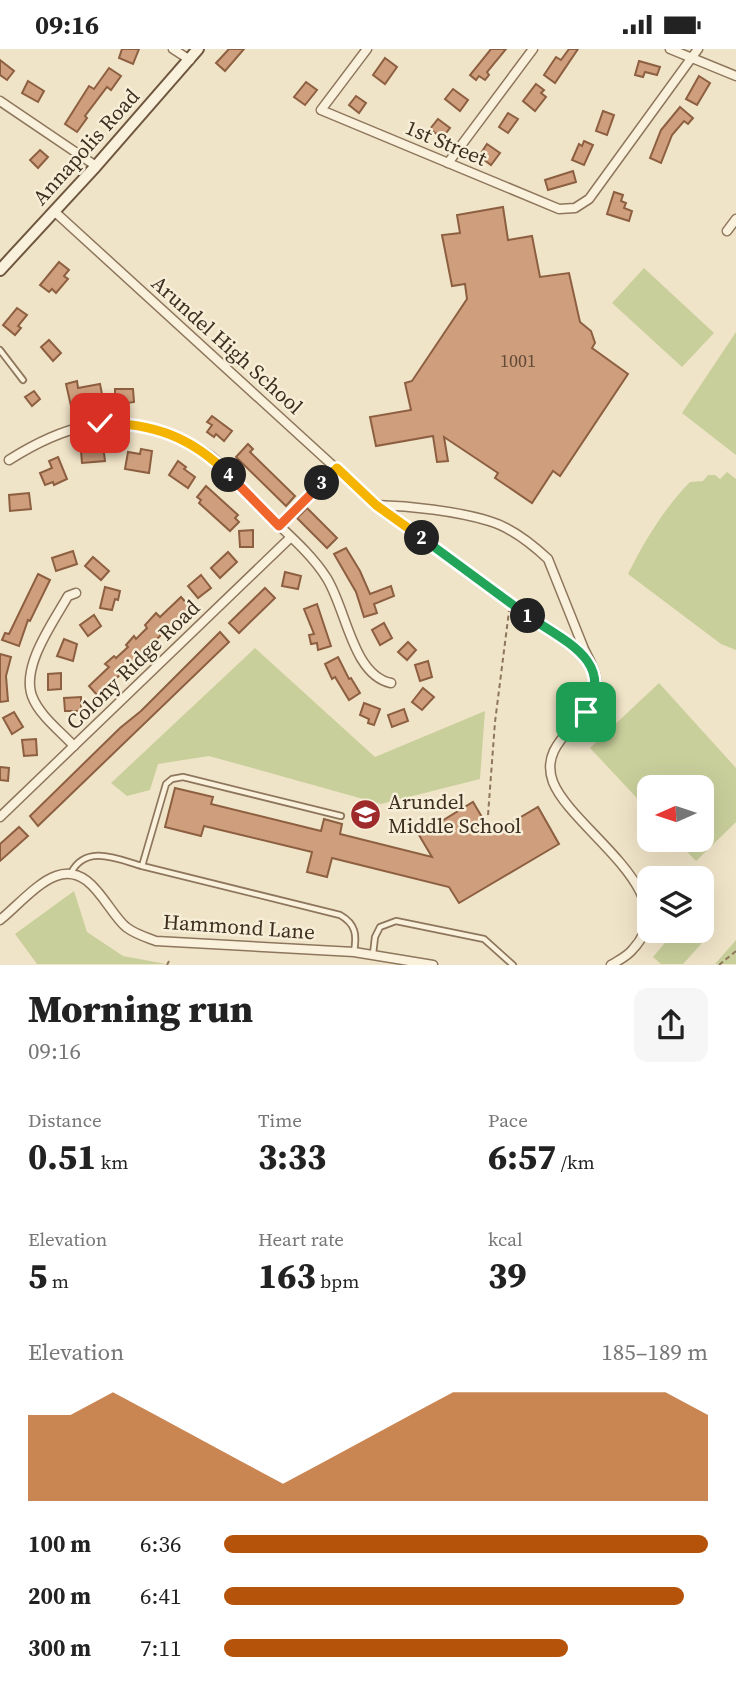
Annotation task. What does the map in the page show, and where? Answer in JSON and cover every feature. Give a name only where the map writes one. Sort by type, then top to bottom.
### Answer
[{"type":"main road","name":"Annapolis Road","points":[[0,269],[55,212],[198,49]]},
{"type":"street","points":[[173,49],[190,60]]},
{"type":"street","name":"1st Street","points":[[367,49],[321,110],[559,209],[575,208],[589,199],[692,58]]},
{"type":"street","points":[[448,163],[533,49]]},
{"type":"street","points":[[670,49],[736,76]]},
{"type":"street","points":[[692,58],[698,49]]},
{"type":"street","points":[[0,101],[96,166]]},
{"type":"street","name":"Arundel High School","points":[[55,212],[376,505]]},
{"type":"street","points":[[727,231],[736,219]]},
{"type":"street","points":[[9,460],[38,442],[79,427],[128,423],[154,428],[184,440],[212,457],[327,577],[366,666],[383,681],[391,683]]},
{"type":"street","points":[[376,505],[405,506],[491,521],[534,546],[548,559],[596,678],[593,700],[586,712],[556,745],[551,762],[552,780],[570,809],[627,870],[643,894],[647,917],[642,938],[632,952],[611,964]]},
{"type":"street","name":"Colony Ridge Road","points":[[0,816],[290,538]]},
{"type":"street","points":[[74,745],[41,710],[32,696],[30,680],[33,663],[42,644],[68,596],[76,593]]},
{"type":"street","points":[[0,920],[56,876],[71,874]]},
{"type":"street","name":"Hammond Lane","points":[[71,874],[88,881],[124,925],[136,934],[156,941],[354,952],[433,964]]},
{"type":"lane","points":[[0,350],[23,380]]},
{"type":"lane","name":"Arundel High School","points":[[376,505],[588,658]]},
{"type":"lane","points":[[142,866],[166,784],[172,779],[183,777],[341,816]]},
{"type":"lane","points":[[71,874],[76,864],[89,855],[101,855],[340,915],[355,929],[354,952]]},
{"type":"lane","points":[[373,954],[375,937],[380,927],[396,921],[484,939],[513,964]]},
{"type":"path","points":[[279,526],[337,468]]},
{"type":"path","points":[[488,815],[495,722],[510,603]]},
{"type":"path","points":[[719,964],[736,951]]},
{"type":"green space","points":[[644,268],[714,333],[682,367],[612,303]]},
{"type":"green space","points":[[736,332],[736,455],[682,413]]},
{"type":"green space","points":[[727,472],[736,479],[736,650],[721,644],[628,574],[655,526],[690,482],[703,481],[708,475],[715,475],[720,479]]},
{"type":"green space","points":[[255,648],[375,757],[485,711],[480,779],[381,804],[209,756],[158,764],[150,790],[127,796],[111,783]]},
{"type":"green space","points":[[659,683],[736,768],[736,822],[714,843],[714,775],[637,775],[637,798],[590,748]]},
{"type":"green space","points":[[687,852],[705,852],[696,861]]},
{"type":"green space","points":[[74,891],[87,932],[123,956],[166,964],[37,964],[15,934]]},
{"type":"green space","points":[[736,940],[736,964],[715,964]]},
{"type":"green space","points":[[665,943],[702,943],[683,964],[661,964],[653,957]]},
{"type":"building","points":[[122,49],[139,49],[133,64],[119,58]]},
{"type":"building","points":[[229,49],[244,49],[225,71],[216,63]]},
{"type":"building","points":[[491,49],[506,49],[487,72],[489,75],[485,80],[479,76],[476,80],[470,75]]},
{"type":"building","points":[[569,49],[578,49],[555,83],[544,75],[556,57],[561,60]]},
{"type":"building","points":[[385,58],[397,67],[385,84],[373,75]]},
{"type":"building","points":[[0,60],[14,71],[7,80],[0,75]]},
{"type":"building","points":[[639,61],[660,67],[657,75],[645,72],[643,77],[635,75]]},
{"type":"building","points":[[109,68],[121,76],[111,90],[107,87],[85,116],[87,118],[77,132],[65,124],[89,86],[94,89]]},
{"type":"building","points":[[699,76],[710,83],[697,105],[686,99]]},
{"type":"building","points":[[28,81],[44,91],[38,102],[22,93]]},
{"type":"building","points":[[306,82],[317,90],[305,105],[294,97]]},
{"type":"building","points":[[536,84],[544,90],[541,93],[546,97],[535,111],[523,101]]},
{"type":"building","points":[[453,89],[468,100],[460,111],[445,99]]},
{"type":"building","points":[[356,96],[366,103],[359,113],[349,105]]},
{"type":"building","points":[[680,107],[693,118],[688,124],[684,121],[672,135],[661,163],[650,158],[661,130]]},
{"type":"building","points":[[603,111],[614,115],[607,135],[596,131]]},
{"type":"building","points":[[508,113],[518,119],[508,133],[499,127]]},
{"type":"building","points":[[438,119],[450,128],[442,138],[430,129]]},
{"type":"building","points":[[584,141],[593,145],[584,165],[572,160],[579,144],[582,146]]},
{"type":"building","points":[[487,144],[500,153],[491,165],[479,156]]},
{"type":"building","points":[[40,150],[48,157],[38,168],[30,160]]},
{"type":"building","points":[[573,171],[576,182],[548,190],[545,180]]},
{"type":"building","points":[[614,192],[623,195],[621,201],[626,203],[624,208],[632,211],[629,221],[607,214]]},
{"type":"building","points":[[503,207],[508,240],[532,236],[540,277],[569,273],[580,322],[591,331],[595,343],[592,348],[628,374],[560,476],[553,471],[532,503],[495,478],[498,473],[444,437],[448,461],[437,462],[433,436],[376,446],[370,417],[411,410],[405,383],[412,381],[467,299],[465,284],[452,286],[442,235],[460,233],[457,215]]},
{"type":"building","points":[[59,262],[69,270],[64,276],[68,279],[56,293],[52,289],[49,292],[40,285]]},
{"type":"building","points":[[17,308],[27,315],[15,335],[3,325]]},
{"type":"building","points":[[49,340],[61,353],[53,361],[41,347]]},
{"type":"building","points":[[77,381],[78,388],[100,384],[103,399],[71,406],[66,384]]},
{"type":"building","points":[[115,389],[133,389],[134,402],[115,405]]},
{"type":"building","points":[[34,391],[40,399],[32,406],[25,397]]},
{"type":"building","points":[[212,416],[232,431],[224,441],[216,434],[214,437],[207,432],[212,425],[207,422]]},
{"type":"building","points":[[248,444],[253,449],[250,452],[295,496],[286,506],[236,457]]},
{"type":"building","points":[[103,445],[105,461],[82,463],[81,451],[87,450],[87,447]]},
{"type":"building","points":[[141,449],[152,451],[149,473],[125,469],[128,452],[140,454]]},
{"type":"building","points":[[58,457],[67,479],[54,485],[53,482],[45,485],[40,473],[52,468],[49,461]]},
{"type":"building","points":[[178,461],[195,477],[188,488],[169,475]]},
{"type":"building","points":[[206,486],[238,515],[235,518],[239,522],[230,531],[199,503],[201,500],[197,497]]},
{"type":"building","points":[[29,493],[31,509],[10,511],[9,495]]},
{"type":"building","points":[[307,508],[337,538],[327,548],[297,518]]},
{"type":"building","points":[[253,530],[253,547],[240,547],[239,531]]},
{"type":"building","points":[[346,548],[370,594],[391,586],[394,596],[374,604],[377,613],[364,617],[356,592],[334,554]]},
{"type":"building","points":[[73,551],[77,564],[56,571],[52,558]]},
{"type":"building","points":[[228,552],[237,562],[220,578],[211,568]]},
{"type":"building","points":[[93,557],[109,571],[101,580],[85,566]]},
{"type":"building","points":[[285,572],[301,576],[298,589],[282,586]]},
{"type":"building","points":[[38,574],[50,580],[30,621],[28,620],[19,646],[2,640],[5,633],[9,634]]},
{"type":"building","points":[[201,575],[211,588],[198,598],[188,586]]},
{"type":"building","points":[[105,587],[120,591],[112,610],[100,608]]},
{"type":"building","points":[[265,588],[275,598],[239,633],[229,623]]},
{"type":"building","points":[[181,597],[190,607],[98,696],[89,686],[109,667],[105,664],[114,656],[116,658],[128,647],[126,645],[134,636],[136,639],[147,628],[145,625],[156,613],[160,617]]},
{"type":"building","points":[[317,604],[331,646],[318,650],[317,643],[311,644],[309,635],[314,634],[304,609]]},
{"type":"building","points":[[94,615],[101,626],[88,636],[80,625]]},
{"type":"building","points":[[384,623],[392,638],[380,645],[372,630]]},
{"type":"building","points":[[220,632],[229,642],[38,826],[30,816]]},
{"type":"building","points":[[64,639],[77,644],[73,661],[57,656]]},
{"type":"building","points":[[408,642],[416,650],[407,660],[398,652]]},
{"type":"building","points":[[0,654],[11,657],[6,676],[8,701],[0,702]]},
{"type":"building","points":[[338,657],[360,693],[349,700],[335,677],[332,679],[325,664]]},
{"type":"building","points":[[428,661],[432,677],[420,681],[415,665]]},
{"type":"building","points":[[61,673],[61,689],[48,690],[48,674]]},
{"type":"building","points":[[423,688],[434,697],[422,710],[412,702]]},
{"type":"building","points":[[81,697],[81,711],[65,711],[64,698]]},
{"type":"building","points":[[364,703],[380,709],[374,725],[360,715]]},
{"type":"building","points":[[404,709],[408,721],[392,727],[388,715]]},
{"type":"building","points":[[14,712],[23,727],[12,734],[3,718]]},
{"type":"building","points":[[36,739],[37,755],[24,756],[22,740]]},
{"type":"building","points":[[0,767],[9,768],[8,781],[0,780]]},
{"type":"building","name":"Arundel Middle School","points":[[175,788],[213,797],[211,804],[321,831],[324,819],[342,824],[340,834],[432,857],[419,835],[473,802],[492,834],[538,807],[559,844],[459,903],[449,887],[332,858],[327,877],[307,872],[312,852],[204,826],[201,836],[165,827]]},
{"type":"building","points":[[19,827],[28,836],[0,861],[0,844]]},
{"type":"place","name":"Arundel Middle School","points":[[365,814]]},
{"type":"route","points":[[100,423],[128,423],[154,428],[184,440],[212,457],[279,526],[337,468],[376,505],[588,658],[596,678],[593,700],[586,712]]}]
